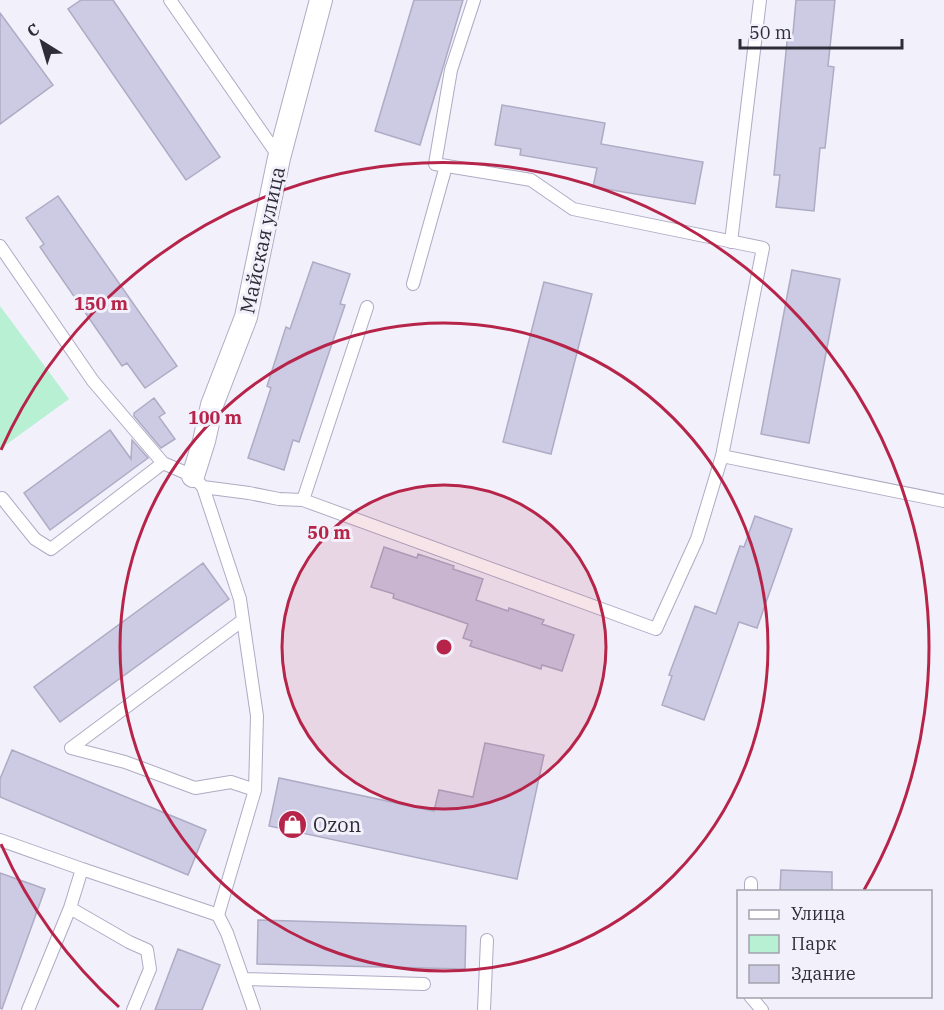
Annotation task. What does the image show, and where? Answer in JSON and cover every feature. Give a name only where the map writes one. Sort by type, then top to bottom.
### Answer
[{"type":"street","name":"Майская улица","points":[[198,482],[212,405],[246,317],[279,158],[321,0]]},
{"type":"lane","points":[[170,0],[279,158]]},
{"type":"lane","points":[[0,246],[93,381],[163,463],[198,482],[279,499],[303,500],[656,628],[697,539],[722,456],[763,248],[573,209],[531,180],[435,164],[451,70],[474,0]]},
{"type":"lane","points":[[731,242],[760,0]]},
{"type":"lane","points":[[413,284],[446,166]]},
{"type":"lane","points":[[303,500],[367,307]]},
{"type":"lane","points":[[722,456],[944,501]]},
{"type":"lane","points":[[2,498],[35,539],[51,549],[163,463]]},
{"type":"lane","points":[[198,482],[240,599],[257,716],[255,790],[218,915],[227,933],[254,1010]]},
{"type":"lane","points":[[243,620],[71,748],[125,762],[195,788],[231,782],[255,790]]},
{"type":"lane","points":[[0,840],[218,915]]},
{"type":"lane","points":[[28,1010],[70,908],[82,869]]},
{"type":"lane","points":[[70,908],[147,950],[150,969],[133,1010]]},
{"type":"lane","points":[[484,1010],[487,940]]},
{"type":"lane","points":[[243,978],[424,984]]},
{"type":"lane","points":[[752,998],[762,1010]]},
{"type":"green space","points":[[0,306],[69,399],[0,449]]},
{"type":"building","points":[[81,0],[113,0],[220,157],[186,180],[68,9]]},
{"type":"building","points":[[414,0],[463,0],[420,145],[375,131]]},
{"type":"building","points":[[796,0],[835,0],[828,66],[834,67],[825,148],[820,148],[814,211],[776,207],[780,175],[774,175],[788,32],[793,33]]},
{"type":"building","points":[[0,13],[53,85],[0,124]]},
{"type":"building","points":[[502,105],[605,123],[601,144],[703,162],[695,204],[593,187],[597,168],[520,155],[521,149],[495,145]]},
{"type":"building","points":[[58,196],[177,366],[145,388],[127,363],[122,366],[40,247],[44,244],[26,218]]},
{"type":"building","points":[[313,262],[350,274],[340,304],[345,305],[299,442],[293,440],[284,470],[248,458],[271,388],[267,386],[286,327],[290,329]]},
{"type":"building","points":[[792,270],[840,279],[809,443],[761,434]]},
{"type":"building","points":[[544,282],[592,294],[551,454],[503,442]]},
{"type":"building","points":[[154,398],[165,413],[159,417],[175,439],[161,448],[134,416],[134,413]]},
{"type":"building","points":[[110,430],[131,459],[132,440],[148,458],[50,530],[24,493]]},
{"type":"building","points":[[755,516],[792,529],[757,628],[739,622],[704,720],[662,705],[672,676],[669,675],[695,606],[716,614],[740,546],[744,547]]},
{"type":"building","points":[[384,547],[417,558],[418,554],[483,579],[476,600],[544,620],[542,624],[574,635],[562,671],[542,665],[541,669],[470,646],[472,641],[463,638],[468,624],[393,598],[394,594],[371,587]]},
{"type":"building","points":[[203,563],[229,599],[60,722],[34,687]]},
{"type":"building","points":[[485,743],[544,755],[517,879],[269,826],[279,778],[434,811],[439,790],[473,797]]},
{"type":"building","points":[[12,750],[206,830],[188,875],[0,797],[0,779]]},
{"type":"building","points":[[781,870],[832,872],[832,890],[780,890]]},
{"type":"building","points":[[0,873],[45,889],[2,1009],[0,1008]]},
{"type":"building","points":[[258,920],[466,926],[465,969],[257,964]]},
{"type":"building","points":[[178,949],[220,965],[202,1010],[155,1010]]},
{"type":"place","name":"Ozon","points":[[292,824]]}]
